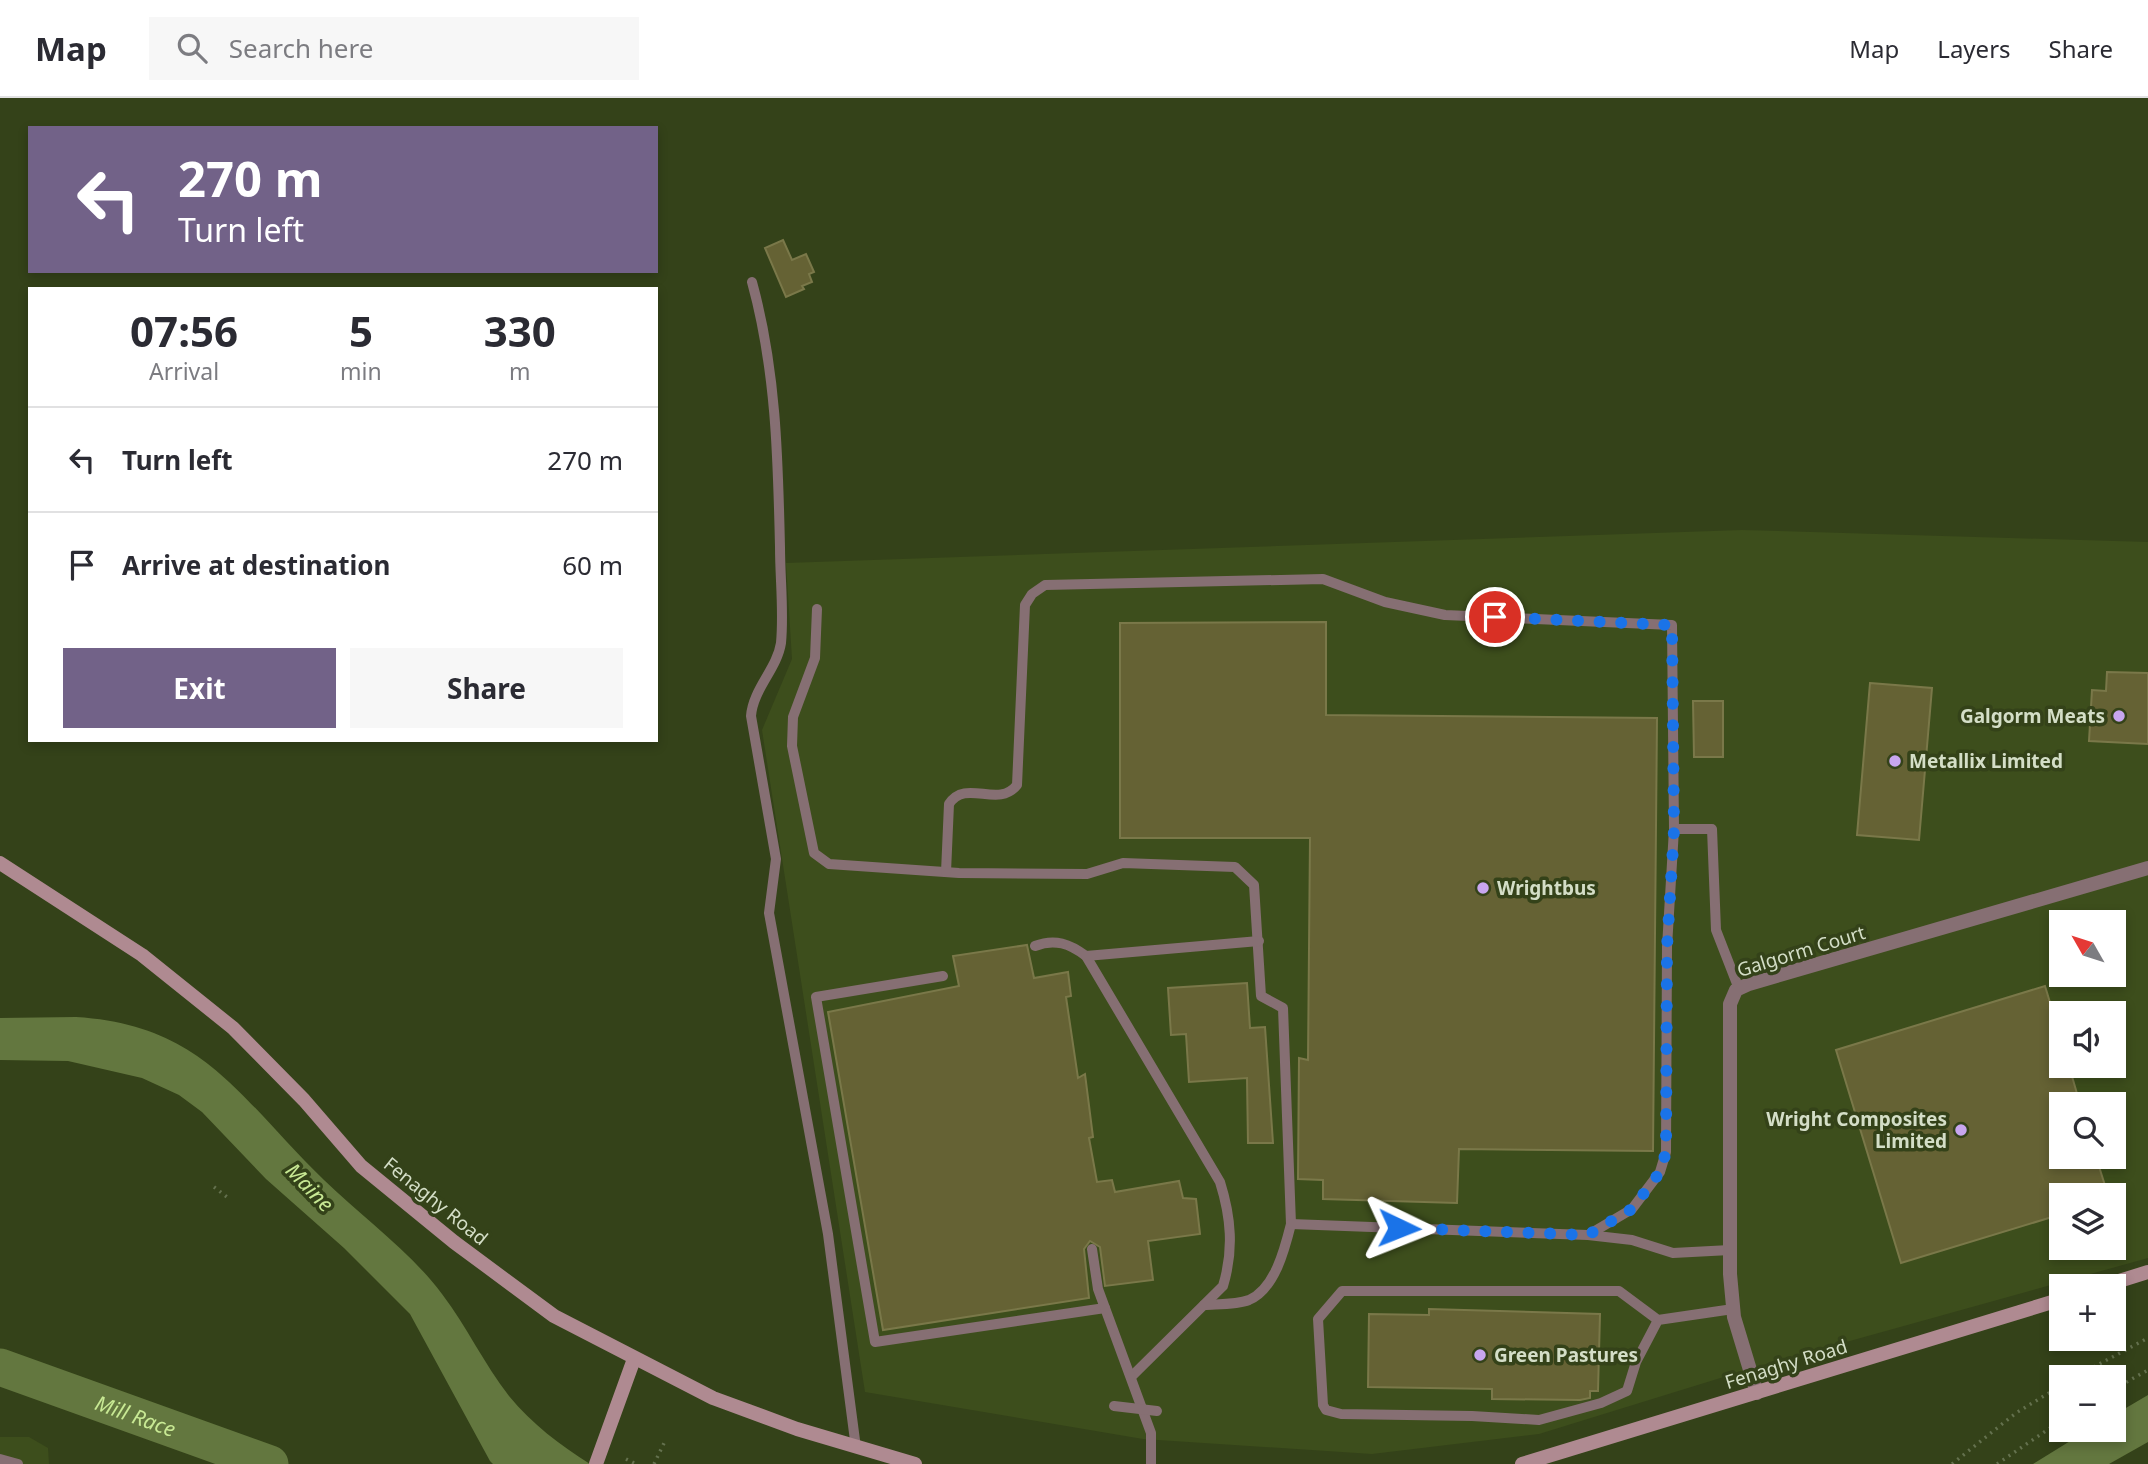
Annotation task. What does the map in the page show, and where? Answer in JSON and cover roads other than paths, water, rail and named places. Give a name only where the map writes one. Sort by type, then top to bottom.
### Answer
[{"type":"street","name":"Fenaghy Road","points":[[0,863],[142,955],[233,1028],[303,1100],[361,1166],[454,1242],[554,1316],[713,1398],[797,1429],[915,1464]]},
{"type":"street","name":"Galgorm Court","points":[[1757,1393],[1733,1309],[1730,1250],[1730,1004],[1739,989],[2148,868]]},
{"type":"street","points":[[2126,1279],[2148,1272]]},
{"type":"street","name":"Fenaghy Road","points":[[1522,1464],[2049,1303]]},
{"type":"street","points":[[596,1464],[634,1359]]},
{"type":"lane","points":[[752,282],[766,333],[779,452],[782,623],[779,654],[754,702],[751,716],[776,859],[769,913],[828,1234],[847,1359],[856,1448]]},
{"type":"lane","points":[[946,872],[949,804],[955,795],[965,791],[1001,796],[1010,793],[1017,785],[1025,605],[1032,594],[1045,585],[1323,579],[1385,602],[1444,615],[1672,625],[1674,830],[1667,947],[1666,1152],[1660,1172],[1632,1209],[1588,1235]]},
{"type":"lane","points":[[817,610],[815,658],[793,717],[792,746],[814,853],[829,864],[946,872],[1087,874],[1123,863],[1235,867],[1254,885],[1261,996],[1283,1008],[1291,1224],[1283,1256],[1266,1283],[1250,1300],[1204,1305]]},
{"type":"lane","points":[[1674,830],[1712,829],[1716,930],[1739,989]]},
{"type":"lane","points":[[1035,946],[1047,941],[1071,945],[1086,956],[1220,1182],[1230,1213],[1229,1267],[1223,1286],[1132,1376]]},
{"type":"lane","points":[[1086,956],[1259,941]]},
{"type":"lane","points":[[943,976],[816,997],[875,1342],[1105,1308]]},
{"type":"lane","points":[[1291,1224],[1588,1235],[1632,1240],[1673,1253],[1730,1250]]},
{"type":"lane","points":[[1092,1249],[1105,1308],[1151,1433],[1151,1464]]},
{"type":"lane","points":[[1658,1320],[1636,1362],[1627,1391],[1601,1403],[1549,1418],[1341,1414],[1326,1410],[1323,1405],[1318,1319],[1342,1291],[1619,1291],[1658,1320],[1733,1309]]},
{"type":"lane","points":[[1114,1406],[1157,1411]]},
{"type":"lane","points":[[0,1458],[18,1464]]},
{"type":"water","name":"Maine","points":[[76,1017],[120,1023],[157,1034],[189,1051],[217,1071],[324,1180],[429,1278],[451,1307],[500,1384],[527,1416],[590,1464],[493,1464],[410,1314],[344,1248],[266,1179],[202,1112],[179,1095],[142,1078],[68,1061],[0,1060],[0,1018]]},
{"type":"water","points":[[2148,1395],[2148,1442],[2109,1464],[2033,1464],[2069,1442],[2126,1442],[2126,1408]]},
{"type":"waterway","name":"Mill Race","points":[[0,1367],[270,1464]]},
{"type":"place","name":"Galgorm Meats","points":[[2119,716]]},
{"type":"place","name":"Metallix Limited","points":[[1895,761]]},
{"type":"place","name":"Wrightbus","points":[[1483,888]]},
{"type":"place","name":"Wright Composites Limited","points":[[1961,1130]]},
{"type":"place","name":"Green Pastures","points":[[1480,1355]]}]
